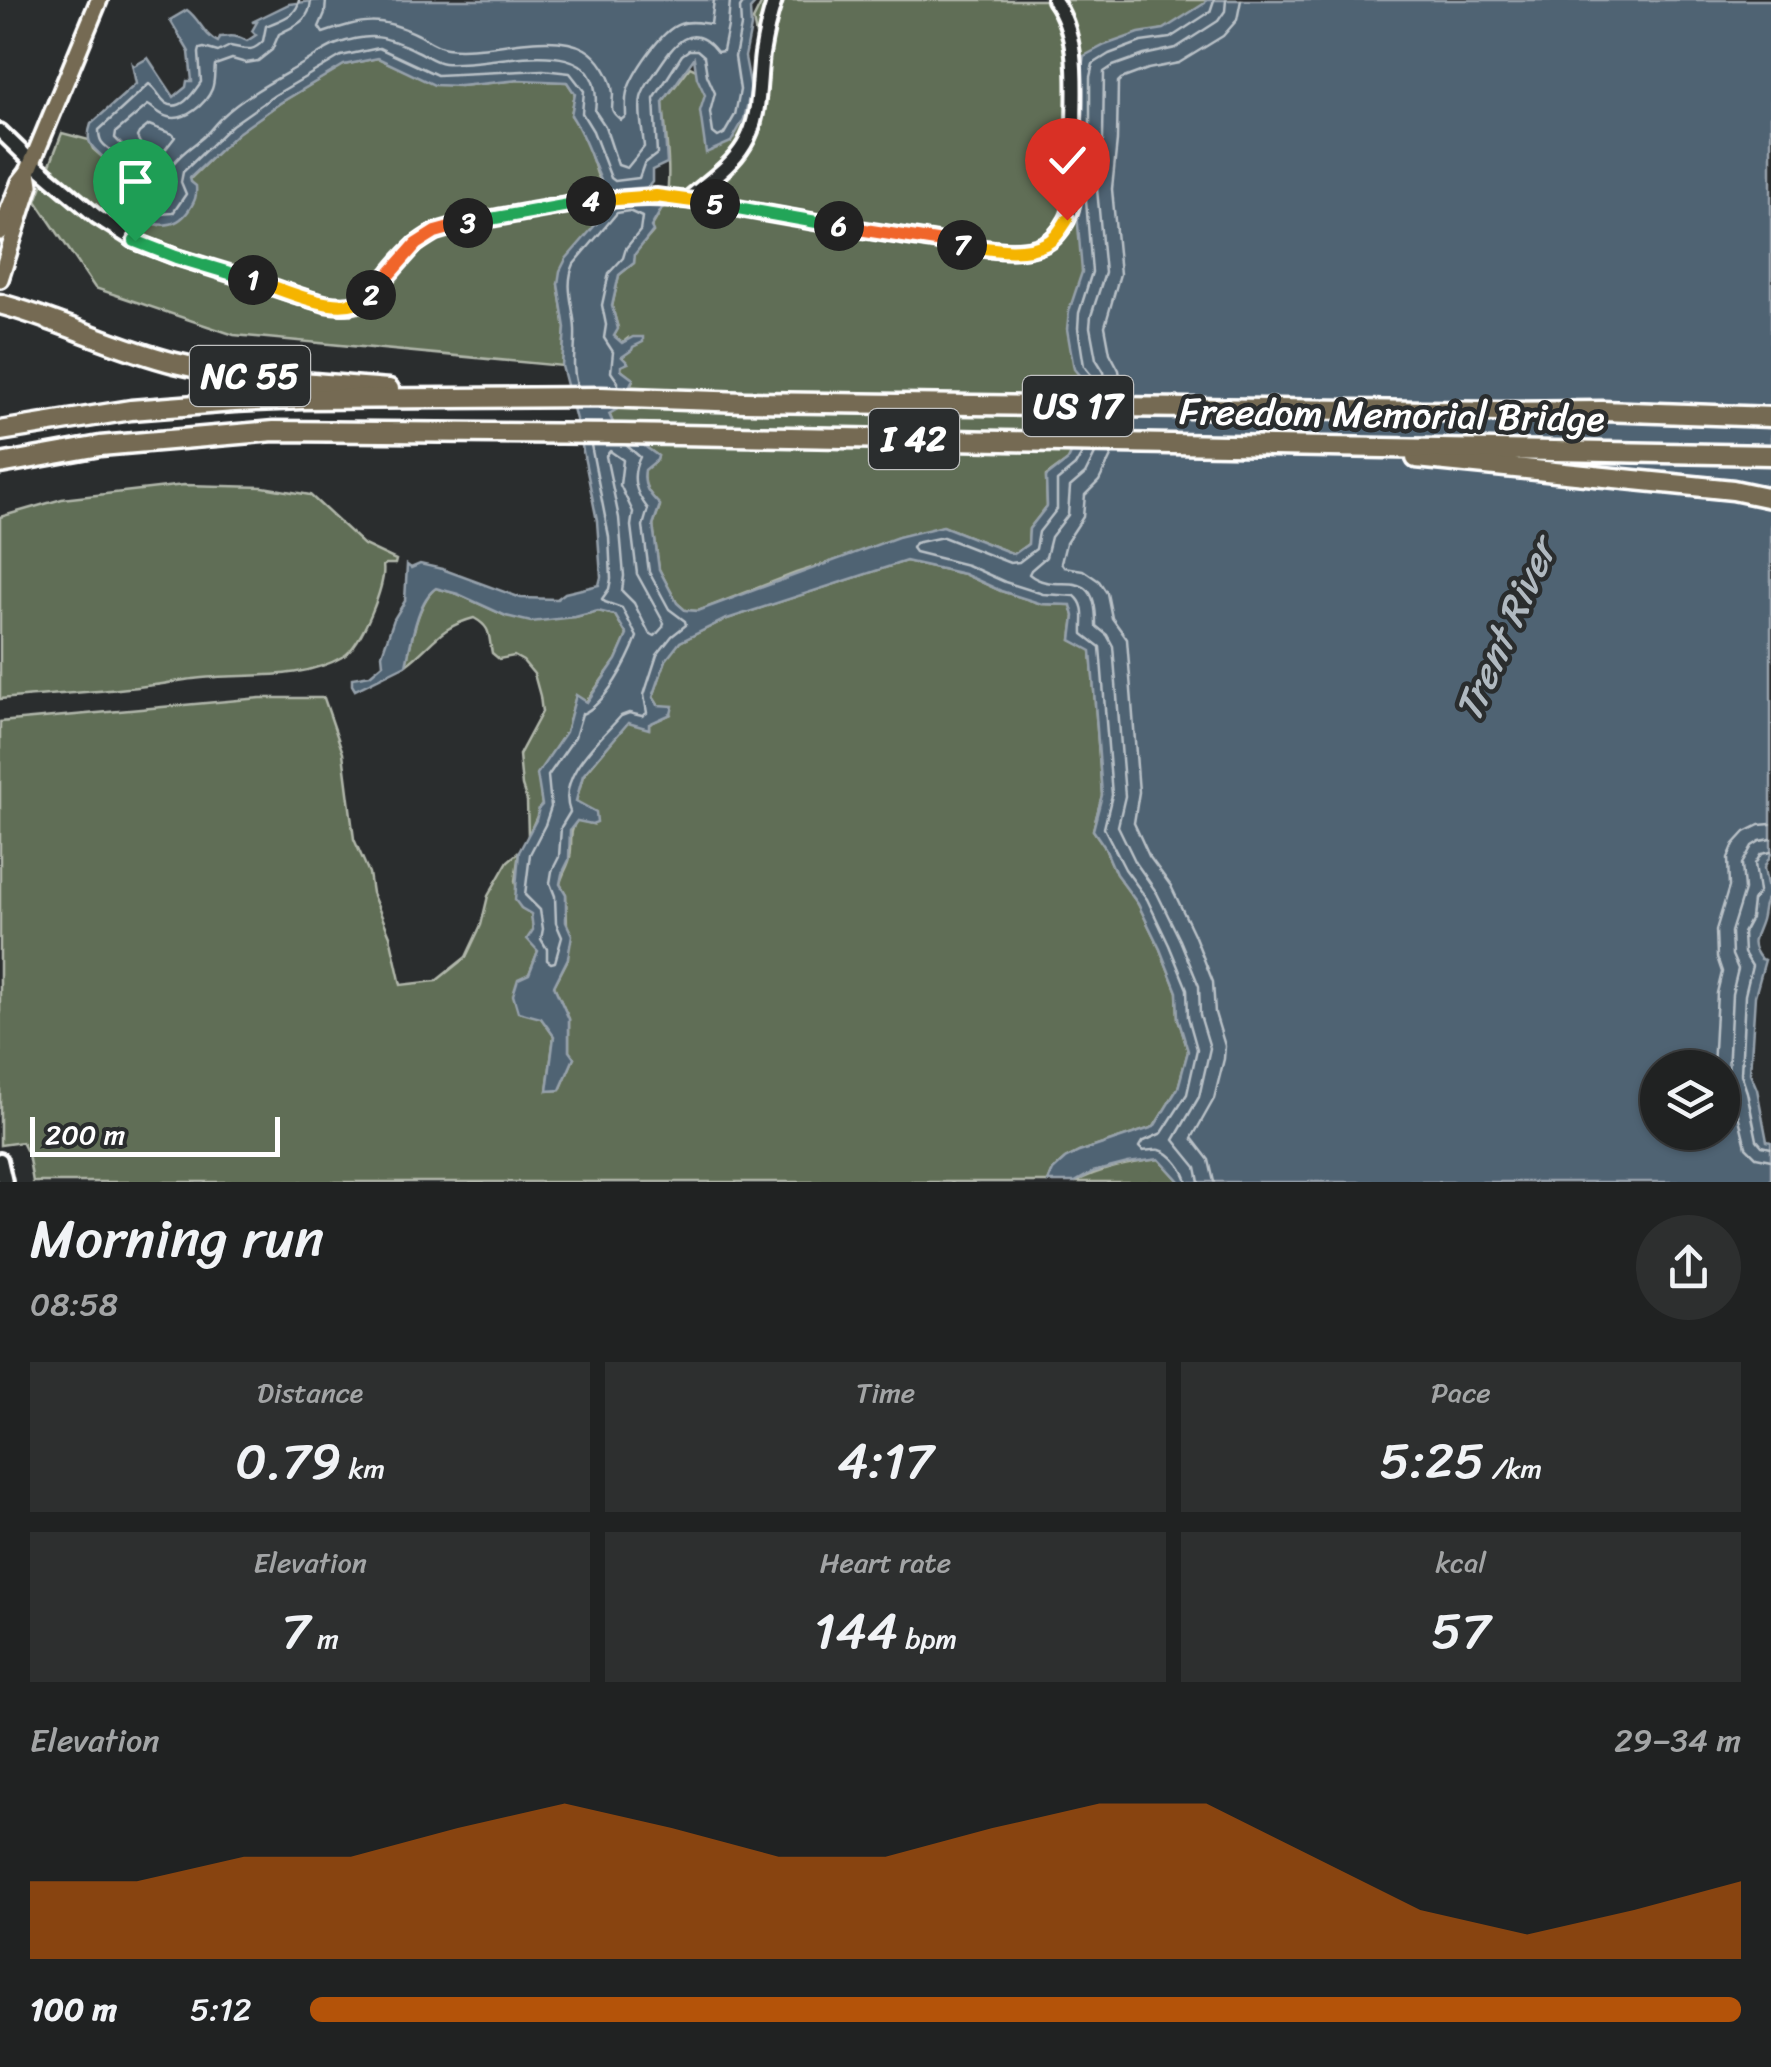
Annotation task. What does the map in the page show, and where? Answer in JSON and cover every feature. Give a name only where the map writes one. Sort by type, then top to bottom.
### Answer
[{"type":"highway","name":"NC 55","points":[[0,304],[158,358],[220,372],[509,398]]},
{"type":"highway","name":"Freedom Memorial Bridge","points":[[509,398],[1771,417]]},
{"type":"highway","name":"US 17","points":[[0,431],[131,410],[217,403],[509,398]]},
{"type":"highway","name":"US 17","points":[[1618,412],[1771,409]]},
{"type":"highway","name":"Freedom Memorial Bridge","points":[[0,464],[100,446],[274,431],[1771,455]]},
{"type":"highway","points":[[1296,446],[1694,486],[1771,498]]},
{"type":"main road","points":[[0,232],[99,0]]},
{"type":"main road","points":[[0,279],[30,185],[30,167]]},
{"type":"street","points":[[688,200],[744,145],[756,118],[765,40],[775,0]]},
{"type":"street","points":[[0,131],[30,167],[135,241],[326,304],[346,307],[363,302],[416,244],[435,232],[601,200],[656,196],[910,238],[1027,249],[1046,244],[1058,234],[1067,220],[1074,195],[1072,44],[1054,0]]},
{"type":"street","points":[[0,1160],[5,1182]]},
{"type":"green space","points":[[763,0],[1240,0],[1204,25],[1160,30],[1128,46],[1086,421],[1068,460],[1046,476],[1047,506],[1029,529],[1028,544],[1014,554],[943,526],[796,573],[698,611],[685,610],[677,603],[659,569],[653,525],[660,506],[647,489],[644,475],[658,456],[613,423],[609,413],[619,408],[633,380],[621,370],[627,339],[622,343],[614,336],[618,328],[612,307],[619,275],[634,263],[634,254],[653,232],[651,228],[666,199],[668,164],[663,102],[690,67],[707,75],[731,104],[750,98],[763,70],[753,20]]},
{"type":"green space","points":[[378,58],[460,86],[519,80],[567,82],[575,94],[571,115],[584,134],[606,191],[607,209],[558,284],[565,328],[562,366],[234,335],[95,288],[36,201],[62,133],[89,140],[109,163],[126,216],[159,225],[190,179],[237,133],[343,65]]},
{"type":"green space","points":[[184,485],[263,487],[310,495],[364,545],[396,560],[395,564],[383,566],[377,600],[350,650],[326,664],[289,673],[0,699],[0,517],[62,499]]},
{"type":"green space","points":[[906,561],[964,574],[1042,604],[1071,605],[1071,640],[1091,650],[1102,795],[1093,830],[1160,949],[1177,992],[1178,1018],[1188,1051],[1178,1088],[1154,1127],[1065,1159],[1053,1170],[1048,1182],[33,1182],[22,1142],[0,1145],[0,722],[260,698],[324,698],[343,753],[354,839],[390,936],[401,985],[436,981],[466,957],[481,925],[488,896],[508,861],[519,852],[515,881],[521,908],[531,913],[538,951],[529,974],[541,1018],[554,1036],[547,1091],[560,1090],[574,1058],[569,1052],[569,1019],[554,986],[568,959],[566,894],[560,884],[569,861],[574,825],[577,820],[592,824],[576,801],[583,776],[628,722],[649,728],[649,724],[671,714],[653,697],[666,659],[680,642],[724,620]]},
{"type":"green space","points":[[436,588],[506,616],[575,617],[598,611],[615,615],[627,635],[616,660],[586,702],[576,696],[566,732],[538,774],[542,805],[528,836],[519,755],[542,712],[534,674],[514,656],[499,659],[492,653],[487,629],[474,618],[444,632],[406,665],[420,612]]},
{"type":"green space","points":[[1159,1159],[1180,1182],[1075,1182],[1116,1167]]},
{"type":"water","points":[[320,0],[758,0],[750,9],[745,57],[751,89],[744,119],[731,142],[706,153],[700,111],[705,95],[694,58],[663,102],[667,163],[652,170],[648,187],[606,191],[571,115],[575,94],[567,82],[519,80],[434,85],[378,58],[344,65],[238,133],[190,178],[196,186],[195,198],[176,222],[160,225],[126,216],[113,172],[89,139],[91,124],[136,84],[132,64],[148,58],[174,97],[186,87],[187,81],[192,81],[189,52],[170,20],[187,10],[218,42],[220,37],[227,36],[247,41],[256,35],[252,31],[257,22],[252,22],[289,4]]},
{"type":"water","name":"Trent River","points":[[1206,0],[1771,0],[1771,854],[1764,868],[1769,896],[1754,940],[1754,948],[1765,960],[1755,996],[1750,1073],[1767,1141],[1771,1142],[1771,1182],[1180,1182],[1159,1159],[1093,1172],[1075,1182],[1048,1182],[1053,1170],[1065,1159],[1154,1127],[1178,1088],[1188,1051],[1178,1018],[1177,992],[1138,904],[1116,874],[1093,830],[1102,795],[1091,651],[1071,640],[1071,605],[1042,604],[964,574],[906,561],[724,620],[680,642],[666,660],[653,697],[658,705],[673,706],[671,714],[649,724],[649,729],[628,723],[583,775],[576,801],[596,812],[597,822],[577,821],[570,830],[569,860],[560,884],[566,894],[566,922],[572,935],[568,958],[554,986],[569,1019],[569,1051],[574,1058],[560,1090],[547,1091],[554,1036],[541,1018],[518,1012],[513,995],[518,979],[529,974],[538,951],[527,939],[533,930],[531,914],[515,900],[519,852],[542,805],[537,774],[566,732],[576,695],[587,702],[616,660],[627,635],[615,615],[598,611],[531,622],[436,588],[419,612],[406,665],[355,690],[352,678],[370,675],[383,664],[382,654],[394,619],[405,601],[407,565],[442,569],[521,598],[557,599],[565,593],[599,585],[597,521],[562,366],[565,328],[558,284],[566,259],[597,223],[608,202],[644,206],[650,200],[664,205],[651,227],[653,231],[635,254],[634,263],[619,275],[612,306],[618,329],[614,336],[622,343],[633,337],[643,337],[643,342],[622,357],[628,363],[621,370],[633,379],[619,408],[609,414],[613,423],[658,456],[644,476],[647,489],[660,505],[653,525],[659,569],[677,603],[685,610],[698,611],[898,537],[943,526],[1014,554],[1028,544],[1029,529],[1047,506],[1046,477],[1068,460],[1086,421],[1083,380],[1074,369],[1067,329],[1082,272],[1075,189],[1084,56],[1139,33],[1164,29]]},
{"type":"route","points":[[135,241],[326,304],[346,307],[363,302],[416,244],[435,232],[601,200],[656,196],[891,235],[1004,249],[1046,244],[1067,220]]}]
